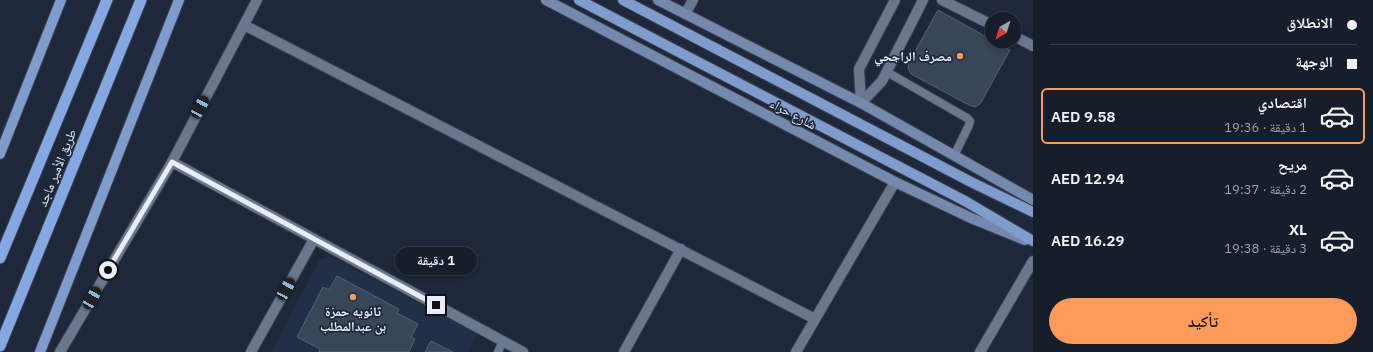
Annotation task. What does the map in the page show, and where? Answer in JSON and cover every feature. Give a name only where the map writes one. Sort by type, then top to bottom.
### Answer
[{"type":"highway","name":"طريق الأمير ماجد","points":[[0,258],[106,0]]},
{"type":"highway","name":"طريق الأمير ماجد","points":[[0,346],[141,0]]},
{"type":"main road","points":[[0,154],[61,0]]},
{"type":"main road","points":[[40,352],[177,0]]},
{"type":"main road","name":"شارع حراء","points":[[546,0],[895,182],[971,218],[1033,242]]},
{"type":"main road","name":"شارع حراء","points":[[579,0],[966,201],[1033,242]]},
{"type":"main road","name":"شارع حراء","points":[[623,0],[971,182],[1033,212]]},
{"type":"main road","points":[[658,0],[861,103],[1033,200]]},
{"type":"street","points":[[60,352],[172,162],[257,0]]},
{"type":"street","points":[[685,14],[693,0]]},
{"type":"street","points":[[861,103],[859,69],[895,0]]},
{"type":"street","points":[[861,103],[882,81],[923,0]]},
{"type":"street","points":[[942,0],[985,22]]},
{"type":"street","points":[[244,25],[682,249],[815,319]]},
{"type":"street","points":[[1021,40],[1033,46]]},
{"type":"street","points":[[172,162],[523,352]]},
{"type":"street","points":[[796,352],[895,182]]},
{"type":"street","points":[[251,352],[314,239]]},
{"type":"street","points":[[624,352],[682,249]]},
{"type":"street","points":[[980,352],[1033,261]]},
{"type":"lane","points":[[887,72],[968,118],[970,121],[969,125],[954,156]]},
{"type":"lane","points":[[498,352],[503,341]]},
{"type":"shaded area","name":"ثانويه حمزة بن عبدالمطلب","points":[[329,256],[477,334],[468,352],[271,352],[320,259]]},
{"type":"building","name":"مصرف الراجحي","points":[[938,10],[985,36],[985,48],[1006,48],[1010,50],[980,104],[975,107],[911,74],[908,69],[909,62]]},
{"type":"building","points":[[337,276],[399,309],[397,313],[418,324],[411,337],[415,339],[409,352],[319,352],[320,349],[297,337],[323,287],[329,290]]},
{"type":"building","points":[[431,341],[453,352],[425,352]]},
{"type":"place","name":"مصرف الراجحي","points":[[960,56]]},
{"type":"place","name":"ثانويه حمزة بن عبدالمطلب","points":[[353,297]]},
{"type":"route","points":[[108,270],[172,162],[436,305]]}]
